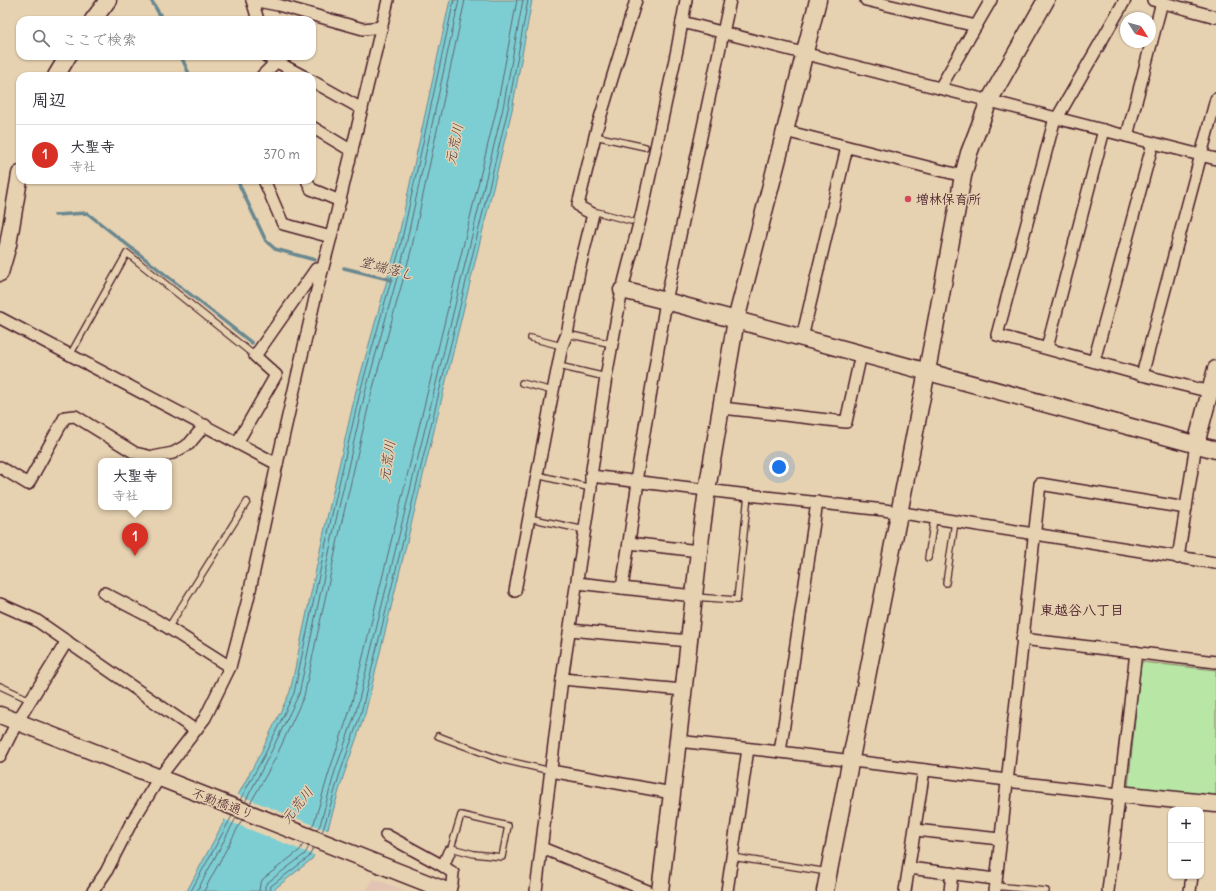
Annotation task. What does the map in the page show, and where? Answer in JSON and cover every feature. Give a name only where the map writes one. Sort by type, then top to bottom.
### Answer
[{"type":"street","points":[[97,16],[108,0]]},
{"type":"street","points":[[257,16],[252,0],[279,3],[363,29],[382,27]]},
{"type":"street","points":[[93,891],[106,872],[130,825],[159,778],[205,718],[230,667],[248,599],[316,294],[388,0]]},
{"type":"street","points":[[515,591],[536,475],[562,346],[567,334],[592,214],[578,205],[595,136],[636,0]]},
{"type":"street","points":[[536,891],[562,679],[585,530],[591,488],[591,476],[606,377],[622,290],[642,212],[677,50],[686,0]]},
{"type":"street","points":[[622,588],[637,481],[666,301],[730,0]]},
{"type":"street","points":[[660,891],[707,490],[736,320],[818,0]]},
{"type":"street","points":[[866,0],[976,26]]},
{"type":"street","points":[[940,88],[990,0]]},
{"type":"street","points":[[825,891],[927,371],[963,176],[969,153],[989,101],[1046,0]]},
{"type":"street","points":[[1124,0],[1056,118],[997,335],[1142,375],[1213,392]]},
{"type":"street","points":[[1128,136],[1158,1],[1216,17]]},
{"type":"street","points":[[682,22],[1216,159]]},
{"type":"street","points":[[363,29],[378,42]]},
{"type":"street","points":[[58,72],[66,60]]},
{"type":"street","points":[[266,72],[277,61],[296,72]]},
{"type":"street","points":[[316,83],[362,109]]},
{"type":"street","points":[[1142,375],[1216,99]]},
{"type":"street","points":[[316,129],[352,151]]},
{"type":"street","points":[[1047,348],[1104,130]]},
{"type":"street","points":[[785,131],[963,176]]},
{"type":"street","points":[[1094,361],[1153,143]]},
{"type":"street","points":[[802,338],[847,147]]},
{"type":"street","points":[[0,273],[9,238],[18,184]]},
{"type":"street","points":[[266,184],[283,224],[331,237]]},
{"type":"street","points":[[309,184],[311,189],[340,201]]},
{"type":"street","points":[[237,443],[276,375],[255,356],[316,269],[322,269]]},
{"type":"street","points":[[622,290],[1216,450]]},
{"type":"street","points":[[0,318],[277,464]]},
{"type":"street","points":[[722,408],[846,422],[861,354]]},
{"type":"street","points":[[1178,558],[1196,444],[1213,392],[1216,369]]},
{"type":"street","points":[[0,467],[28,484],[65,417],[74,416],[135,453],[152,457],[173,453],[189,444],[205,425]]},
{"type":"street","points":[[591,476],[884,510],[1216,563]]},
{"type":"street","points":[[909,868],[952,873],[995,885],[1040,484],[1186,508]]},
{"type":"street","points":[[780,752],[817,502]]},
{"type":"street","points":[[629,543],[699,551]]},
{"type":"street","points":[[577,583],[694,596]]},
{"type":"street","points":[[104,593],[168,628],[230,667]]},
{"type":"street","points":[[0,604],[36,620],[195,730]]},
{"type":"street","points":[[570,630],[689,641]]},
{"type":"street","points":[[1022,639],[1216,662]]},
{"type":"street","points":[[0,756],[17,722],[67,641]]},
{"type":"street","points":[[1108,891],[1136,652]]},
{"type":"street","points":[[562,679],[683,690]]},
{"type":"street","name":"不動橋通り","points":[[0,714],[447,891]]},
{"type":"street","points":[[678,741],[1007,780],[1200,806],[1216,804]]},
{"type":"street","points":[[727,891],[748,749]]},
{"type":"street","points":[[906,891],[924,770]]},
{"type":"street","points":[[551,771],[672,793]]},
{"type":"street","points":[[915,830],[1000,839]]},
{"type":"street","points":[[386,835],[453,873],[450,891]]},
{"type":"street","points":[[542,848],[648,891]]},
{"type":"street","points":[[443,866],[451,850]]},
{"type":"street","points":[[950,891],[952,873]]},
{"type":"street","points":[[1190,891],[1192,879]]},
{"type":"lane","points":[[595,136],[645,147]]},
{"type":"lane","points":[[591,213],[597,212],[631,221]]},
{"type":"lane","points":[[70,355],[127,253],[255,356]]},
{"type":"lane","points":[[567,334],[612,344]]},
{"type":"lane","points":[[532,338],[562,346]]},
{"type":"lane","points":[[559,366],[606,377]]},
{"type":"lane","points":[[522,383],[553,391]]},
{"type":"lane","points":[[536,475],[591,488]]},
{"type":"lane","points":[[694,596],[737,600],[748,495]]},
{"type":"lane","points":[[168,628],[247,502]]},
{"type":"lane","points":[[529,518],[585,530]]},
{"type":"lane","points":[[928,558],[934,519]]},
{"type":"lane","points":[[946,583],[954,522]]},
{"type":"lane","points":[[0,686],[30,700]]},
{"type":"lane","points":[[438,736],[499,759],[551,771]]},
{"type":"lane","points":[[461,815],[508,826],[502,857],[451,850],[461,815]]},
{"type":"lane","points":[[732,857],[828,872]]},
{"type":"lane","points":[[995,885],[1046,891]]},
{"type":"shaded area","points":[[374,879],[407,891],[366,891]]},
{"type":"green space","points":[[1141,662],[1216,670],[1216,797],[1128,788]]},
{"type":"water","name":"元荒川","points":[[450,0],[532,0],[512,110],[365,714],[344,774],[328,828],[312,859],[272,891],[187,891],[261,752],[290,692],[356,391],[396,248]]},
{"type":"pier","points":[[236,794],[329,831],[316,856],[223,819]]},
{"type":"waterway","name":"堂端落し","points":[[151,0],[161,16]]},
{"type":"waterway","name":"堂端落し","points":[[183,60],[188,72]]},
{"type":"waterway","name":"堂端落し","points":[[239,184],[266,241],[275,249],[315,260]]},
{"type":"waterway","points":[[55,215],[87,213],[252,343]]},
{"type":"waterway","name":"堂端落し","points":[[344,268],[392,280]]},
{"type":"place","name":"増林保育所","points":[[908,199]]},
{"type":"place","name":"大聖寺","points":[[135,556]]},
{"type":"district","name":"東越谷八丁目","points":[[1082,610]]}]
